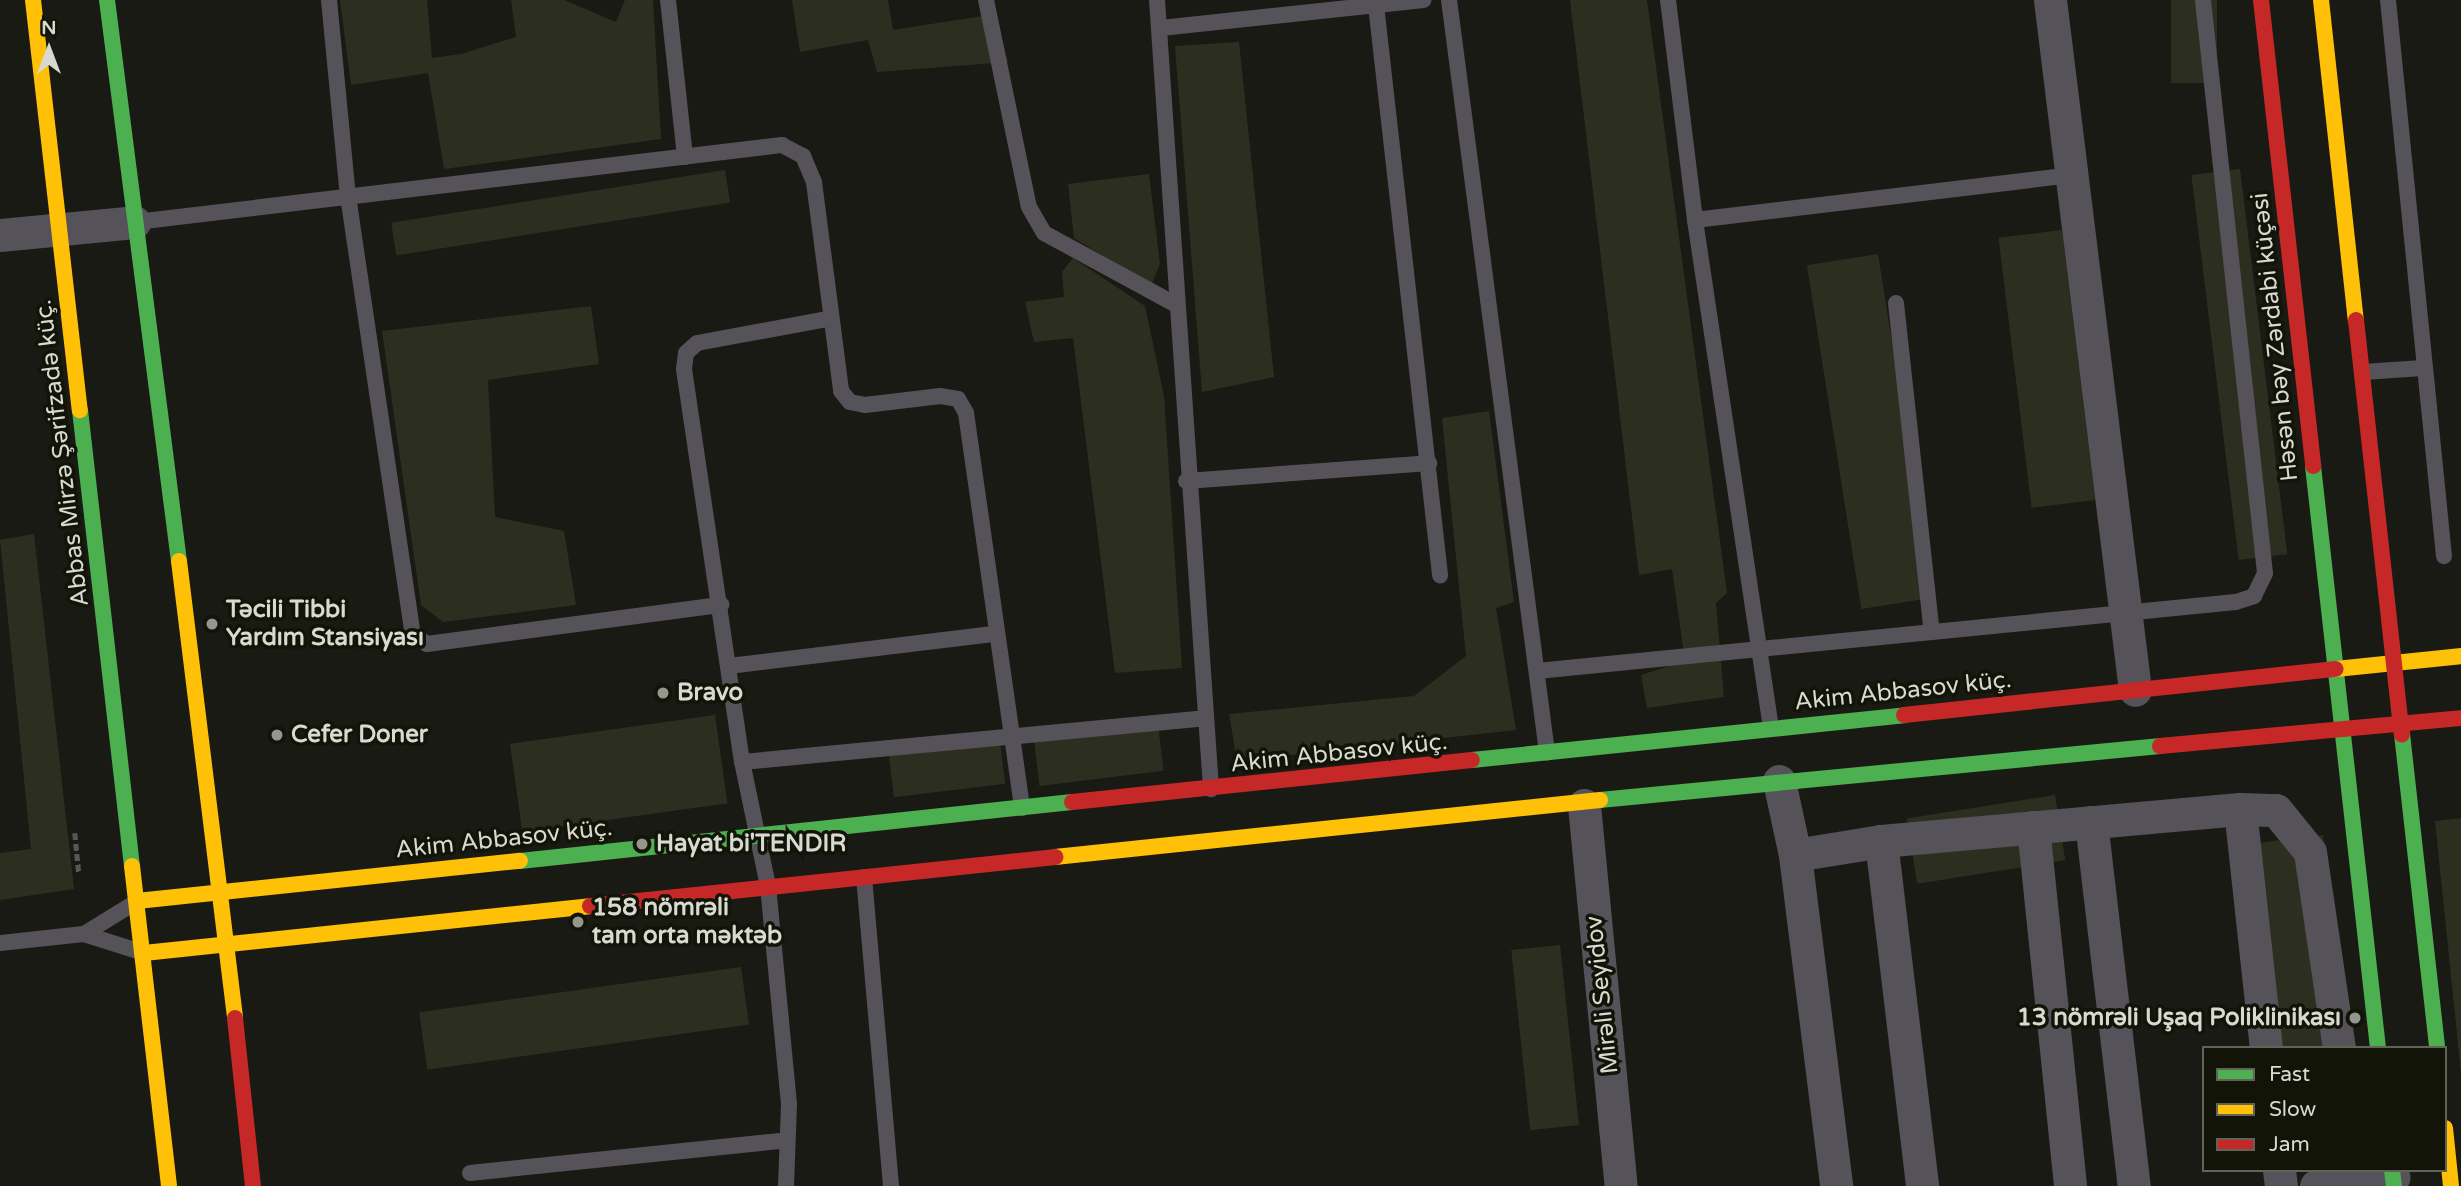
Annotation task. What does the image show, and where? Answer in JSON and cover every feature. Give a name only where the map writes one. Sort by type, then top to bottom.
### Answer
[{"type":"main road","name":"Abbas Mirzə Şərifzadə küç.","points":[[33,0],[144,953]]},
{"type":"main road","points":[[107,0],[222,891],[253,1186]]},
{"type":"main road","name":"Həsən bəy Zərdabi küçəsi","points":[[2261,0],[2341,729]]},
{"type":"main road","points":[[2321,0],[2437,1046]]},
{"type":"main road","name":"Akim Abbasov küç.","points":[[137,901],[1547,753],[1772,735],[2135,690],[2461,656]]},
{"type":"main road","points":[[169,1186],[144,953],[768,886],[1584,804],[1778,775],[2461,718]]},
{"type":"main road","points":[[2341,729],[2378,1046]]},
{"type":"main road","points":[[2447,1147],[2451,1186]]},
{"type":"street","points":[[2049,0],[2135,690]]},
{"type":"street","points":[[0,235],[134,222]]},
{"type":"street","points":[[1778,775],[1795,855],[1836,1186]]},
{"type":"street","name":"Mirəli Seyidov","points":[[1584,804],[1621,1186]]},
{"type":"street","points":[[1795,855],[1881,841],[2240,809],[2276,810],[2310,852],[2339,1046]]},
{"type":"street","points":[[2240,809],[2266,1046]]},
{"type":"street","points":[[2091,822],[2134,1186]]},
{"type":"street","points":[[2033,827],[2070,1186]]},
{"type":"street","points":[[1881,841],[1922,1186]]},
{"type":"street","points":[[2316,1186],[2358,1176],[2393,1178]]},
{"type":"lane","points":[[329,0],[348,196],[413,634],[427,644],[721,605]]},
{"type":"lane","points":[[668,0],[685,157]]},
{"type":"lane","points":[[986,0],[1029,207],[1044,233],[1175,304]]},
{"type":"lane","points":[[1157,0],[1161,28],[1186,481],[1211,789]]},
{"type":"lane","points":[[1161,28],[1424,0]]},
{"type":"lane","points":[[1449,0],[1547,753]]},
{"type":"lane","points":[[1668,0],[1695,220],[1772,735]]},
{"type":"lane","points":[[1536,671],[1759,652],[2126,611],[2235,602],[2254,596],[2265,573],[2203,0]]},
{"type":"lane","points":[[2388,0],[2444,556]]},
{"type":"lane","points":[[1376,5],[1440,575]]},
{"type":"lane","points":[[134,222],[782,145],[803,156],[814,182],[828,319],[841,391],[850,402],[865,405],[940,396],[958,399],[966,412],[995,634],[1023,810]]},
{"type":"lane","points":[[1695,220],[2071,175]]},
{"type":"lane","points":[[1896,303],[1932,632]]},
{"type":"lane","points":[[786,1186],[789,1104],[768,886],[743,762],[684,369],[686,353],[697,343],[828,319]]},
{"type":"lane","points":[[2363,372],[2423,368]]},
{"type":"lane","points":[[1186,481],[1429,463]]},
{"type":"lane","points":[[729,666],[995,634]]},
{"type":"lane","points":[[743,762],[1011,734],[1205,718]]},
{"type":"lane","points":[[864,877],[891,1186]]},
{"type":"lane","points":[[84,934],[137,901]]},
{"type":"lane","points":[[0,943],[84,934],[144,953]]},
{"type":"lane","points":[[470,1173],[787,1140]]},
{"type":"path","points":[[75,833],[79,874]]},
{"type":"green space","points":[[340,0],[427,0],[432,58],[461,54],[516,37],[511,0],[564,0],[616,22],[625,0],[653,0],[661,139],[444,169],[428,73],[351,85]]},
{"type":"green space","points":[[792,0],[888,0],[893,30],[995,14],[1008,62],[877,72],[868,40],[800,52]]},
{"type":"green space","points":[[1570,0],[1647,0],[1727,593],[1716,603],[1724,697],[1647,708],[1641,675],[1685,661],[1672,569],[1639,575]]},
{"type":"green space","points":[[2171,0],[2217,0],[2217,83],[2171,83]]},
{"type":"green space","points":[[1239,42],[1274,377],[1202,392],[1175,46]]},
{"type":"green space","points":[[2240,169],[2287,554],[2239,560],[2191,175]]},
{"type":"green space","points":[[725,170],[730,203],[396,255],[391,223]]},
{"type":"green space","points":[[1149,174],[1160,264],[1151,286],[1074,238],[1068,184]]},
{"type":"green space","points":[[2062,230],[2095,500],[2032,508],[1998,238]]},
{"type":"green space","points":[[1878,254],[1932,598],[1861,609],[1807,265]]},
{"type":"green space","points":[[1073,258],[1145,306],[1164,396],[1182,668],[1115,673],[1073,338],[1034,342],[1025,302],[1064,297],[1062,272]]},
{"type":"green space","points":[[591,306],[599,364],[488,380],[495,517],[564,531],[576,605],[443,622],[421,605],[382,331]]},
{"type":"green space","points":[[1489,411],[1514,602],[1496,608],[1516,730],[1237,761],[1229,714],[1414,696],[1466,656],[1442,418]]},
{"type":"green space","points":[[34,534],[74,889],[0,900],[0,853],[31,849],[0,540]]},
{"type":"green space","points":[[715,715],[727,803],[522,832],[510,744]]},
{"type":"green space","points":[[1158,725],[1164,771],[1040,786],[1034,740]]},
{"type":"green space","points":[[999,734],[1005,784],[894,797],[888,748]]},
{"type":"green space","points":[[2055,795],[2065,860],[1917,884],[1907,818]]},
{"type":"green space","points":[[2461,818],[2461,1073],[2435,821]]},
{"type":"green space","points":[[2323,835],[2349,1046],[2253,1046],[2229,847]]},
{"type":"green space","points":[[1560,945],[1579,1125],[1530,1130],[1511,950]]},
{"type":"green space","points":[[741,967],[749,1024],[427,1070],[419,1012]]},
{"type":"traffic: fast","points":[[107,0],[179,561]]},
{"type":"traffic: fast","points":[[80,410],[132,866]]},
{"type":"traffic: fast","points":[[2313,466],[2378,1046]]},
{"type":"traffic: fast","points":[[1472,760],[1904,715]]},
{"type":"traffic: fast","points":[[2402,734],[2437,1046]]},
{"type":"traffic: fast","points":[[1600,800],[2160,746]]},
{"type":"traffic: fast","points":[[520,861],[1072,802]]},
{"type":"traffic: fast","points":[[2392,1172],[2394,1186]]},
{"type":"traffic: slow","points":[[33,0],[80,410]]},
{"type":"traffic: slow","points":[[2321,0],[2356,320]]},
{"type":"traffic: slow","points":[[179,561],[235,1018]]},
{"type":"traffic: slow","points":[[2336,669],[2461,656]]},
{"type":"traffic: slow","points":[[1055,857],[1600,800]]},
{"type":"traffic: slow","points":[[137,901],[520,861]]},
{"type":"traffic: slow","points":[[132,866],[169,1186]]},
{"type":"traffic: slow","points":[[144,953],[590,906]]},
{"type":"traffic: slow","points":[[2447,1147],[2451,1186]]},
{"type":"traffic: jam","points":[[2261,0],[2313,466]]},
{"type":"traffic: jam","points":[[2356,320],[2402,734]]},
{"type":"traffic: jam","points":[[1904,715],[2336,669]]},
{"type":"traffic: jam","points":[[2160,746],[2461,718]]},
{"type":"traffic: jam","points":[[1072,802],[1472,760]]},
{"type":"traffic: jam","points":[[590,906],[1055,857]]},
{"type":"traffic: jam","points":[[235,1018],[253,1186]]},
{"type":"place","name":"Təcili Tibbi Yardım Stansiyası","points":[[212,624]]},
{"type":"place","name":"Bravo","points":[[663,693]]},
{"type":"place","name":"Cefer Doner","points":[[277,735]]},
{"type":"place","name":"Hayat bi'TENDIR","points":[[642,844]]},
{"type":"place","name":"158 nömrəli tam orta məktəb","points":[[578,922]]},
{"type":"place","name":"13 nömrəli Uşaq Poliklinikası","points":[[2355,1018]]}]
